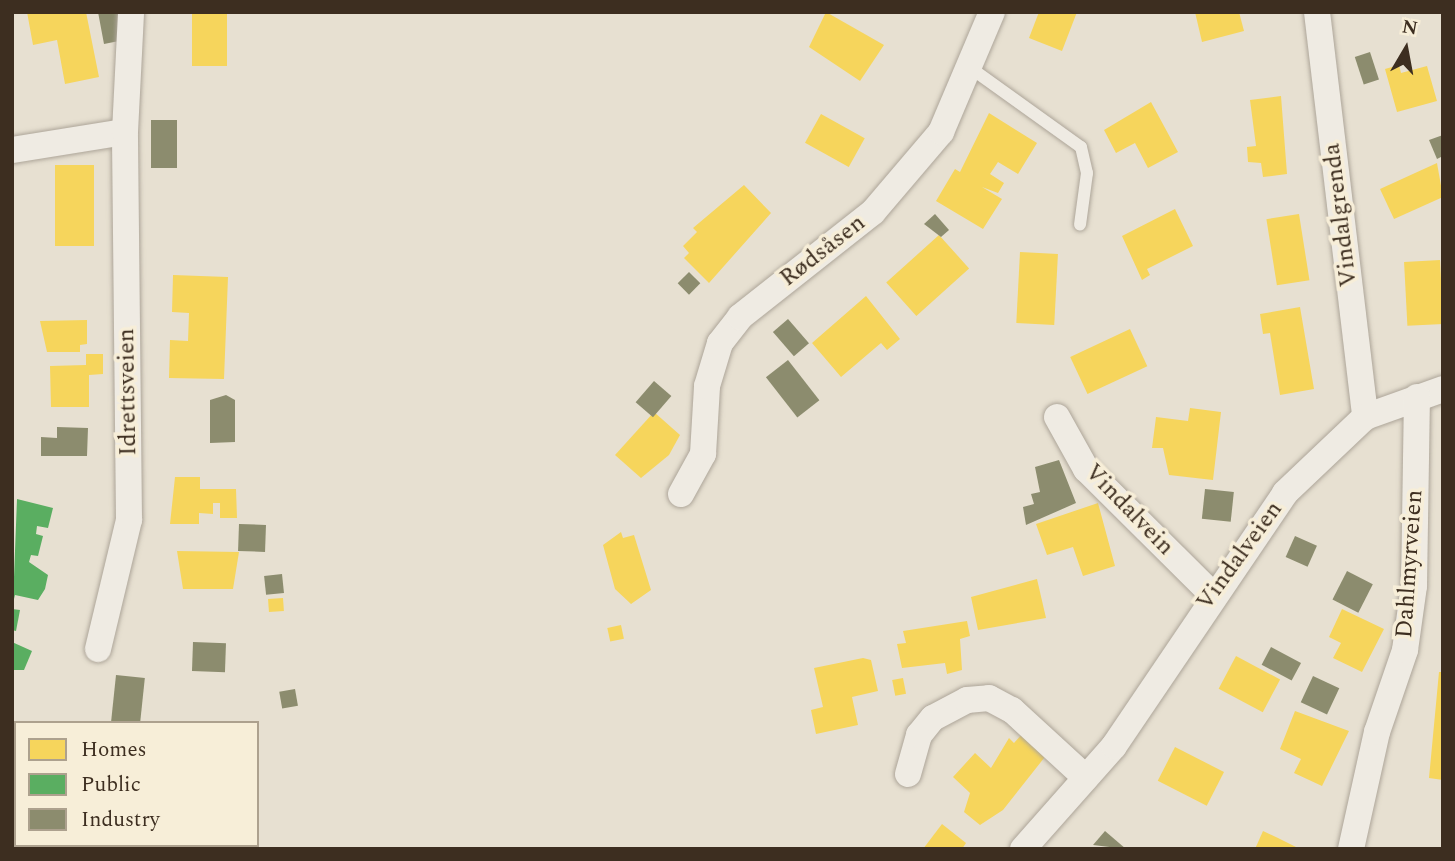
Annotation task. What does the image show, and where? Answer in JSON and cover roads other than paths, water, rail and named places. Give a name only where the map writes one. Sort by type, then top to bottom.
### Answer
[{"type":"street","name":"Idrettsveien","points":[[98,649],[129,520],[125,132],[131,12]]},
{"type":"street","name":"Rødsåsen","points":[[681,494],[703,454],[707,386],[720,343],[740,317],[873,212],[941,132],[972,69],[992,12]]},
{"type":"street","name":"Vindalgrenda","points":[[1317,12],[1365,417]]},
{"type":"street","points":[[12,150],[125,132]]},
{"type":"street","name":"Vindalveien","points":[[1023,849],[1114,746],[1212,594],[1285,493],[1365,417],[1443,389]]},
{"type":"street","name":"Dahlmyrveien","points":[[1351,849],[1377,732],[1405,650],[1414,586],[1417,397]]},
{"type":"street","name":"Vindalvein","points":[[1057,416],[1086,470],[1212,594]]},
{"type":"street","points":[[908,774],[919,735],[933,718],[967,700],[989,698],[1012,710],[1086,778]]},
{"type":"lane","points":[[972,69],[1081,147],[1087,173],[1080,225]]}]
